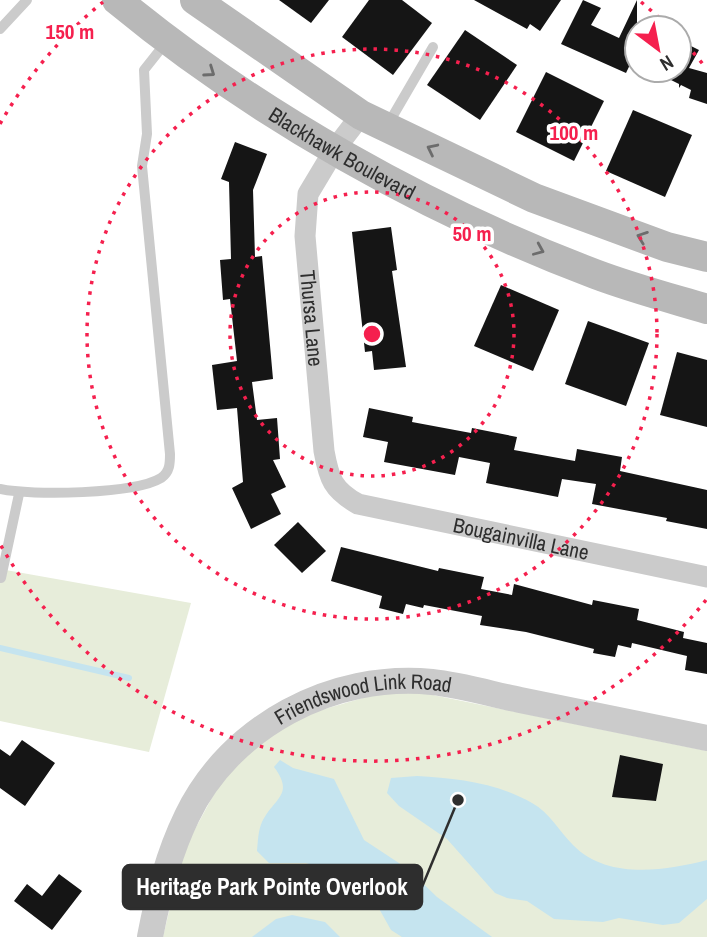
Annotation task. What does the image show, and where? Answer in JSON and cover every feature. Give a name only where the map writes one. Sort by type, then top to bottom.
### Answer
[{"type":"main road","name":"Blackhawk Boulevard","points":[[117,0],[167,41],[255,103],[460,215],[583,269],[707,309]]},
{"type":"main road","name":"Blackhawk Boulevard","points":[[195,0],[374,121],[534,198],[667,247],[707,257]]},
{"type":"street","name":"Thursa Lane","points":[[339,493],[328,471],[324,451],[305,236],[309,194],[335,149],[374,121]]},
{"type":"street","name":"Bougainvilla Lane","points":[[339,493],[358,504],[707,577]]},
{"type":"street","name":"Friendswood Link Road","points":[[150,937],[161,883],[173,849],[188,813],[221,764],[253,731],[294,707],[340,690],[377,684],[430,682],[707,738]]},
{"type":"lane","points":[[0,29],[27,0]]},
{"type":"lane","points":[[0,489],[19,494],[55,494],[141,485],[162,477],[169,470],[170,454],[142,166],[146,134],[144,70],[167,41]]},
{"type":"lane","points":[[374,121],[433,47]]},
{"type":"lane","points":[[1,579],[19,494]]},
{"type":"green space","points":[[0,569],[191,603],[149,752],[0,721]]},
{"type":"green space","points":[[387,691],[428,694],[707,751],[707,937],[163,937],[183,851],[220,783],[256,745],[304,715]]},
{"type":"water","points":[[280,760],[293,768],[334,779],[364,840],[408,869],[437,897],[492,937],[402,937],[391,930],[372,896],[346,875],[306,863],[269,863],[257,851],[258,840],[262,822],[283,790],[280,776],[274,767]]},
{"type":"water","points":[[417,776],[476,783],[519,796],[544,812],[573,845],[602,864],[637,870],[673,867],[707,860],[707,899],[679,923],[663,925],[619,918],[603,922],[554,919],[527,901],[495,893],[447,839],[399,806],[387,793],[391,778]]},
{"type":"water","points":[[292,915],[325,922],[340,937],[252,937],[276,919]]},
{"type":"building","points":[[279,0],[329,0],[311,23]]},
{"type":"building","points":[[369,0],[402,0],[432,23],[393,75],[342,37]]},
{"type":"building","points":[[474,0],[561,0],[540,31],[530,24],[527,29]]},
{"type":"building","points":[[583,0],[601,8],[591,25],[619,38],[623,30],[623,72],[561,44]]},
{"type":"building","points":[[637,0],[637,14],[630,14]]},
{"type":"building","points":[[465,30],[517,65],[480,120],[427,85]]},
{"type":"building","points":[[693,47],[699,50],[693,61]]},
{"type":"building","points":[[693,69],[707,73],[707,104],[689,98],[691,90],[681,85],[679,88],[679,84],[693,84]]},
{"type":"building","points":[[546,72],[604,101],[574,161],[516,132]]},
{"type":"building","points":[[633,110],[692,135],[665,197],[606,171]]},
{"type":"building","points":[[235,142],[267,154],[253,190],[255,257],[262,256],[273,379],[252,382],[257,420],[277,418],[280,459],[273,460],[286,487],[271,494],[281,514],[251,529],[232,488],[243,482],[237,408],[217,410],[212,365],[237,361],[230,299],[223,300],[220,260],[231,259],[229,182],[221,179]]},
{"type":"building","points":[[391,227],[397,270],[392,271],[406,367],[374,370],[372,351],[365,352],[352,232]]},
{"type":"building","points":[[501,285],[559,310],[533,371],[474,346]]},
{"type":"building","points":[[588,321],[649,343],[626,406],[565,384]]},
{"type":"building","points":[[677,352],[707,360],[707,427],[660,415]]},
{"type":"building","points":[[369,408],[413,417],[412,422],[471,433],[472,428],[517,437],[514,450],[575,461],[577,449],[622,457],[620,471],[707,490],[707,529],[666,521],[667,518],[592,504],[596,484],[562,479],[558,497],[486,483],[490,463],[459,457],[455,475],[384,462],[388,442],[363,437]]},
{"type":"building","points":[[298,522],[326,551],[302,573],[274,545]]},
{"type":"building","points":[[341,547],[438,571],[439,568],[484,577],[481,589],[512,595],[514,584],[592,605],[593,600],[639,609],[637,620],[684,632],[683,638],[707,643],[707,674],[685,670],[687,656],[632,643],[631,648],[618,645],[615,657],[526,632],[480,625],[482,616],[424,605],[423,608],[406,604],[403,614],[379,608],[382,596],[331,581]]},
{"type":"building","points":[[22,740],[55,763],[25,806],[0,788],[0,749],[10,756]]},
{"type":"building","points":[[620,755],[663,764],[656,801],[612,797]]},
{"type":"building","points":[[59,874],[82,891],[52,930],[14,901],[27,884],[42,896]]},
{"type":"waterway","points":[[0,648],[129,678]]},
{"type":"place","name":"Heritage Park Pointe Overlook","points":[[458,800]]}]
